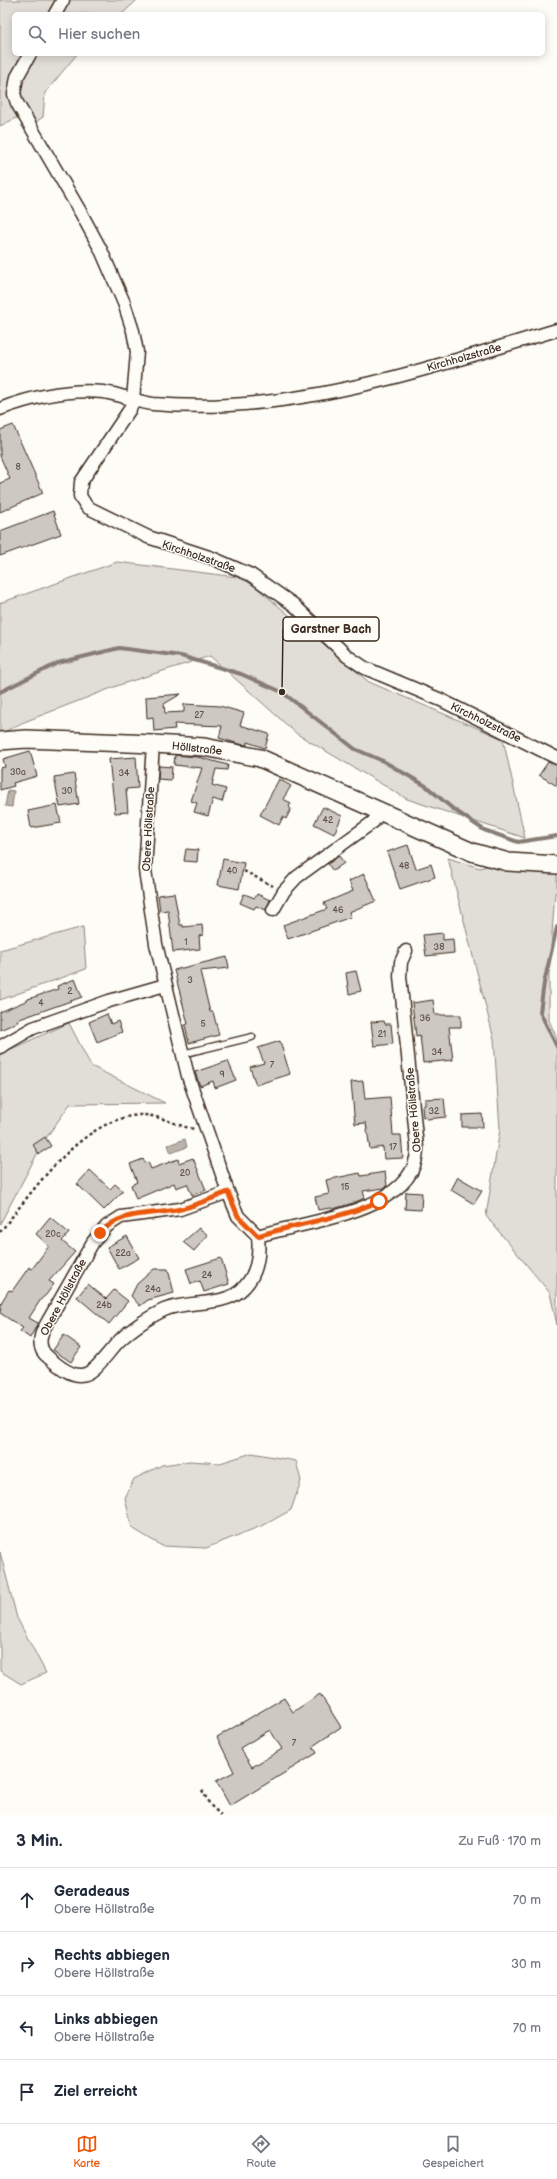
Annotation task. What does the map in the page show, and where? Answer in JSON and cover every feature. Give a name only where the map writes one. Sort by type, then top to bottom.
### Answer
[{"type":"street","points":[[56,12],[63,0]]},
{"type":"street","points":[[29,56],[14,86],[17,103],[81,213],[124,303],[138,352],[133,400]]},
{"type":"street","name":"Kirchholzstraße","points":[[0,409],[39,397],[65,393],[105,392],[152,404],[202,405],[264,402],[374,384],[557,330]]},
{"type":"street","name":"Kirchholzstraße","points":[[133,400],[125,419],[89,467],[81,482],[80,496],[87,507],[148,537],[212,558],[251,575],[300,609],[347,656],[365,668],[436,697],[557,758]]},
{"type":"street","name":"Höllstraße","points":[[0,741],[26,739],[153,744],[204,748],[260,758],[490,858],[508,862],[557,865]]},
{"type":"street","name":"Obere Höllstraße","points":[[153,744],[145,870],[150,914],[182,1054],[228,1192],[238,1216],[258,1236],[259,1250],[255,1269],[245,1287],[233,1296],[164,1310],[121,1340],[100,1365],[89,1374],[82,1375],[68,1372],[43,1352],[40,1341],[43,1330],[93,1242],[107,1226],[121,1217],[180,1209],[228,1192]]},
{"type":"street","points":[[273,910],[284,891],[298,877],[373,822],[382,811]]},
{"type":"street","name":"Obere Höllstraße","points":[[258,1236],[281,1228],[354,1212],[368,1206],[379,1201],[400,1185],[414,1169],[418,1157],[400,976],[401,962],[406,950]]},
{"type":"street","points":[[0,1046],[33,1028],[109,1001],[165,984]]},
{"type":"lane","points":[[182,1054],[252,1037]]},
{"type":"path","points":[[244,871],[284,891]]},
{"type":"path","points":[[0,1232],[56,1165],[101,1126],[126,1117],[139,1115],[160,1117],[194,1129],[207,1126]]},
{"type":"path","points":[[202,1790],[210,1805],[221,1815]]},
{"type":"shaded area","points":[[0,0],[56,0],[49,12],[12,12],[12,56],[23,56],[9,84],[9,91],[18,117],[0,126]]},
{"type":"shaded area","points":[[68,0],[137,0],[124,12],[61,12]]},
{"type":"shaded area","points":[[36,56],[75,56],[45,93],[43,117],[33,124],[24,108],[20,83]]},
{"type":"shaded area","points":[[117,562],[245,578],[369,682],[503,739],[525,838],[407,799],[297,734],[210,656],[122,684],[24,722],[0,734],[0,603]]},
{"type":"shaded area","points":[[8,790],[14,791],[12,807],[5,806]]},
{"type":"shaded area","points":[[448,858],[480,868],[490,865],[557,871],[557,892],[555,893],[549,975],[549,1020],[557,1039],[557,1325],[550,1293],[486,1216],[500,1129],[494,1039]]},
{"type":"shaded area","points":[[83,927],[86,969],[0,1000],[0,950]]},
{"type":"shaded area","points":[[69,1023],[91,1066],[165,1103],[70,1104],[44,1141],[0,1224],[0,1054]]},
{"type":"shaded area","points":[[185,1139],[187,1147],[171,1153],[168,1145]]},
{"type":"shaded area","points":[[252,1453],[296,1461],[301,1481],[291,1510],[266,1524],[206,1548],[162,1546],[132,1528],[125,1498],[134,1479],[162,1465],[190,1461],[220,1463]]},
{"type":"shaded area","points":[[0,1552],[17,1618],[46,1673],[21,1684],[0,1671]]},
{"type":"building","points":[[13,425],[43,493],[0,512],[0,483],[10,479],[0,456],[0,430]]},
{"type":"building","points":[[53,511],[61,534],[0,556],[0,531]]},
{"type":"building","points":[[181,694],[164,704],[165,713],[184,712],[184,704],[220,706],[244,713],[240,725],[269,734],[265,748],[247,742],[247,745],[239,744],[219,738],[222,726],[174,724],[175,729],[154,731],[153,717],[147,718],[146,697]]},
{"type":"building","points":[[30,751],[37,776],[13,783],[14,786],[0,790],[0,768],[5,767],[3,759]]},
{"type":"building","points":[[175,755],[198,757],[228,765],[227,770],[216,769],[212,785],[226,789],[222,802],[213,799],[208,816],[194,812],[197,803],[191,801],[202,768],[174,765]]},
{"type":"building","points":[[136,757],[138,788],[126,789],[128,812],[115,813],[109,759]]},
{"type":"building","points":[[548,762],[557,765],[557,786],[539,775]]},
{"type":"building","points":[[159,766],[172,767],[171,780],[158,779]]},
{"type":"building","points":[[74,774],[79,804],[60,807],[54,777]]},
{"type":"building","points":[[279,779],[291,786],[283,799],[291,803],[289,807],[291,809],[286,819],[283,817],[279,825],[260,815]]},
{"type":"building","points":[[57,805],[61,823],[31,828],[28,811]]},
{"type":"building","points":[[323,807],[342,816],[334,834],[314,824]]},
{"type":"building","points":[[408,845],[416,869],[431,864],[435,877],[400,889],[387,852]]},
{"type":"building","points":[[186,849],[198,850],[197,862],[184,861]]},
{"type":"building","points":[[339,856],[344,863],[333,871],[328,864]]},
{"type":"building","points":[[223,859],[244,863],[239,889],[218,885]]},
{"type":"building","points":[[364,874],[376,901],[349,912],[351,917],[288,939],[283,925],[327,909],[324,903],[353,891],[349,881]]},
{"type":"building","points":[[174,893],[180,925],[183,925],[183,927],[202,925],[203,935],[199,936],[200,949],[173,952],[168,910],[160,911],[158,895]]},
{"type":"building","points":[[244,894],[255,898],[257,894],[270,900],[266,910],[256,906],[254,909],[240,903]]},
{"type":"building","points":[[443,933],[443,940],[453,939],[454,953],[426,956],[423,935]]},
{"type":"building","points":[[227,957],[229,968],[200,971],[210,1012],[213,1012],[219,1035],[189,1043],[185,1025],[188,1024],[174,970]]},
{"type":"building","points":[[356,971],[361,991],[349,994],[346,973]]},
{"type":"building","points":[[75,979],[82,997],[17,1020],[18,1022],[0,1030],[0,1012],[28,999],[58,989],[57,986]]},
{"type":"building","points":[[433,1000],[435,1015],[461,1015],[461,1027],[449,1027],[453,1060],[423,1063],[420,1035],[416,1036],[412,1003]]},
{"type":"building","points":[[107,1014],[111,1024],[118,1021],[122,1032],[97,1042],[89,1022]]},
{"type":"building","points":[[384,1021],[385,1024],[391,1024],[393,1044],[374,1046],[371,1022]]},
{"type":"building","points":[[280,1041],[290,1074],[256,1085],[250,1067],[264,1063],[258,1048]]},
{"type":"building","points":[[228,1061],[236,1080],[215,1088],[213,1081],[200,1086],[195,1072]]},
{"type":"building","points":[[363,1081],[365,1099],[390,1097],[393,1135],[401,1135],[403,1158],[384,1159],[383,1147],[370,1149],[366,1123],[355,1124],[351,1082]]},
{"type":"building","points":[[444,1098],[446,1117],[427,1119],[426,1117],[423,1117],[422,1106],[425,1105],[425,1099]]},
{"type":"building","points":[[482,1114],[483,1127],[462,1127],[462,1115]]},
{"type":"building","points":[[45,1137],[51,1146],[39,1154],[33,1145]]},
{"type":"building","points":[[193,1158],[206,1190],[192,1195],[187,1184],[176,1188],[174,1183],[136,1199],[131,1185],[137,1182],[130,1164],[143,1159],[145,1163],[148,1162],[151,1169],[178,1159],[179,1163]]},
{"type":"building","points":[[90,1170],[110,1189],[115,1184],[123,1191],[104,1210],[77,1184]]},
{"type":"building","points":[[385,1172],[387,1185],[384,1188],[363,1191],[365,1198],[353,1203],[333,1209],[318,1210],[315,1197],[329,1194],[326,1180],[360,1173],[361,1176]]},
{"type":"building","points":[[458,1177],[482,1191],[474,1204],[451,1190]]},
{"type":"building","points":[[406,1192],[422,1193],[421,1210],[405,1209]]},
{"type":"building","points":[[50,1217],[69,1233],[62,1241],[75,1252],[49,1281],[54,1284],[41,1299],[29,1318],[38,1323],[30,1338],[20,1331],[23,1328],[0,1313],[0,1311],[2,1301],[9,1290],[12,1291],[29,1267],[32,1269],[49,1246],[36,1234]]},
{"type":"building","points":[[199,1228],[208,1235],[194,1251],[183,1242]]},
{"type":"building","points":[[127,1236],[139,1258],[119,1269],[107,1247]]},
{"type":"building","points":[[221,1258],[229,1284],[204,1292],[200,1281],[191,1284],[186,1269]]},
{"type":"building","points":[[154,1269],[168,1269],[174,1293],[148,1300],[140,1306],[131,1296],[137,1284]]},
{"type":"building","points":[[88,1284],[106,1299],[114,1290],[128,1301],[109,1324],[77,1297]]},
{"type":"building","points":[[64,1335],[81,1347],[71,1362],[53,1350]]},
{"type":"building","points":[[320,1694],[341,1727],[313,1746],[317,1753],[230,1806],[216,1781],[234,1772],[217,1737],[284,1698],[293,1712]],"holes":[[[270,1730],[282,1749],[252,1767],[240,1748]]]},
{"type":"waterway","points":[[0,692],[58,663],[119,648],[181,656],[241,674],[282,692],[355,749],[383,761],[426,786],[453,809],[484,830],[518,842],[557,836]]},
{"type":"waterway","points":[[557,927],[544,983],[540,1012],[557,1047]]},
{"type":"place","name":"Garstner Bach","points":[[282,692]]},
{"type":"route","points":[[100,1233],[107,1226],[121,1217],[180,1209],[228,1192],[238,1216],[258,1236],[281,1228],[354,1212],[379,1201]]}]
